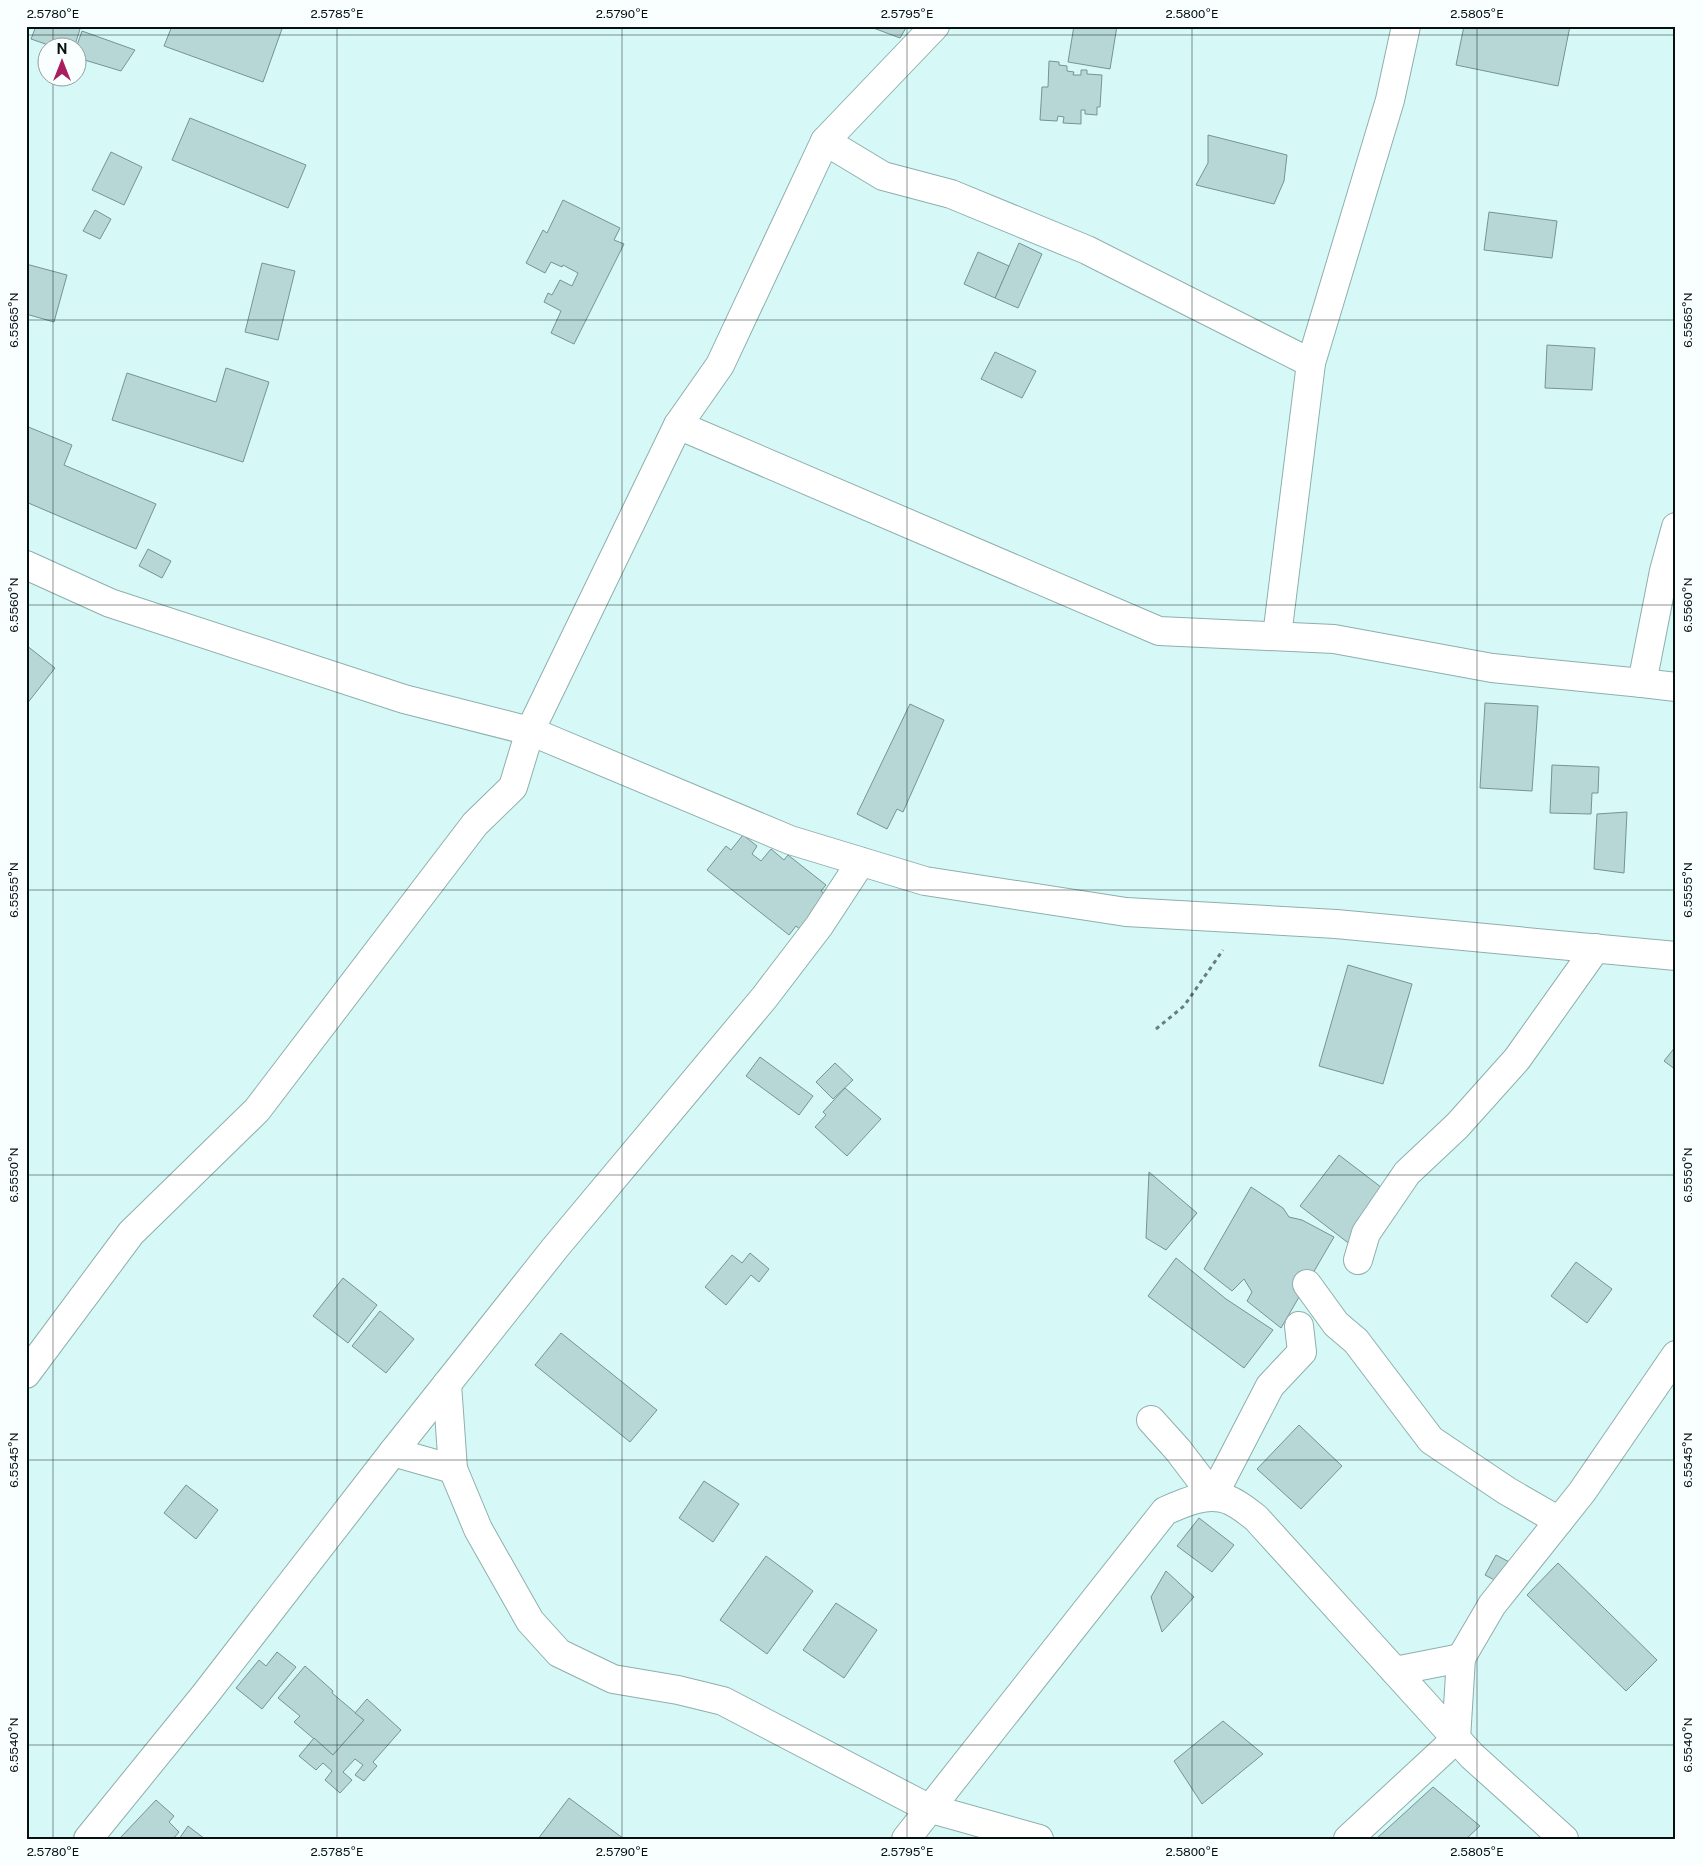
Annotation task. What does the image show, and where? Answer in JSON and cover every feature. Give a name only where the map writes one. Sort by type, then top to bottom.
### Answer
[{"type":"street","points":[[26,1374],[131,1233],[256,1110],[475,824],[513,786],[530,731],[678,425],[720,365],[825,142],[935,26]]},
{"type":"street","points":[[1277,636],[1311,362],[1390,100],[1406,26]]},
{"type":"street","points":[[825,142],[883,176],[951,194],[1088,250],[1311,362]]},
{"type":"street","points":[[678,425],[1159,631],[1334,639],[1492,668],[1676,687]]},
{"type":"street","points":[[1642,683],[1664,570],[1676,527]]},
{"type":"street","points":[[26,564],[110,603],[404,699],[530,731],[790,840],[925,881],[1126,912],[1336,924],[1676,956]]},
{"type":"street","points":[[88,1839],[204,1696],[393,1452],[555,1248],[764,998],[819,926],[861,862]]},
{"type":"street","points":[[1358,1260],[1366,1233],[1407,1173],[1457,1126],[1517,1060],[1596,948]]},
{"type":"street","points":[[1307,1284],[1336,1324],[1356,1341],[1430,1440],[1508,1491],[1559,1521]]},
{"type":"street","points":[[1213,1496],[1270,1386],[1302,1352],[1299,1326]]},
{"type":"street","points":[[1348,1839],[1456,1739],[1461,1658],[1492,1605],[1582,1492],[1676,1355]]},
{"type":"street","points":[[447,1384],[453,1469],[478,1529],[530,1621],[559,1653],[613,1679],[723,1700],[944,1820],[1039,1839]]},
{"type":"street","points":[[1151,1420],[1178,1450],[1213,1496]]},
{"type":"street","points":[[393,1452],[453,1469]]},
{"type":"street","points":[[906,1839],[944,1820],[1165,1511],[1185,1502],[1213,1496],[1231,1500],[1256,1518],[1472,1756],[1564,1839]]},
{"type":"street","points":[[1395,1671],[1461,1658]]},
{"type":"path","points":[[1156,1029],[1184,1006],[1246,919]]},
{"type":"building","points":[[36,26],[73,26],[80,29],[77,38],[38,38],[38,41],[31,39]]},
{"type":"building","points":[[172,26],[283,26],[263,82],[164,46]]},
{"type":"building","points":[[868,26],[907,26],[900,38]]},
{"type":"building","points":[[1074,26],[1117,26],[1110,69],[1068,62]]},
{"type":"building","points":[[1464,26],[1570,26],[1558,86],[1456,65]]},
{"type":"building","points":[[82,31],[135,50],[121,71],[88,61],[88,38],[80,38]]},
{"type":"building","points":[[1049,61],[1059,62],[1059,65],[1067,66],[1067,71],[1074,72],[1073,75],[1081,75],[1081,70],[1087,70],[1087,74],[1102,75],[1100,107],[1097,107],[1097,115],[1085,114],[1085,110],[1081,110],[1081,124],[1063,123],[1064,117],[1058,116],[1057,121],[1040,120],[1042,87],[1048,87]]},
{"type":"building","points":[[190,118],[306,165],[288,208],[172,160]]},
{"type":"building","points":[[1208,135],[1287,155],[1284,181],[1274,204],[1196,185],[1208,163]]},
{"type":"building","points":[[111,152],[142,167],[124,205],[92,190]]},
{"type":"building","points":[[563,200],[620,228],[614,240],[624,244],[574,344],[551,333],[561,311],[544,302],[548,293],[552,295],[560,280],[572,286],[578,273],[563,265],[562,267],[551,262],[545,273],[526,263],[543,230],[547,233]]},
{"type":"building","points":[[95,210],[111,219],[100,239],[83,231]]},
{"type":"building","points":[[1489,212],[1557,221],[1552,258],[1484,250]]},
{"type":"building","points":[[1019,243],[1042,254],[1018,308],[995,298]]},
{"type":"building","points":[[978,252],[1009,266],[995,298],[964,284]]},
{"type":"building","points":[[262,263],[295,271],[278,340],[245,332]]},
{"type":"building","points":[[26,264],[67,275],[54,322],[26,314]]},
{"type":"building","points":[[1547,345],[1595,348],[1592,390],[1545,388]]},
{"type":"building","points":[[995,352],[1036,371],[1022,398],[981,379]]},
{"type":"building","points":[[226,368],[269,382],[243,462],[112,420],[127,373],[216,402]]},
{"type":"building","points":[[26,426],[72,445],[64,465],[156,504],[136,549],[26,502]]},
{"type":"building","points":[[148,549],[171,561],[162,578],[139,566]]},
{"type":"building","points":[[26,645],[55,668],[26,705]]},
{"type":"building","points":[[1485,703],[1538,706],[1532,791],[1480,788]]},
{"type":"building","points":[[910,704],[944,720],[903,812],[897,809],[887,829],[857,814]]},
{"type":"building","points":[[1552,765],[1599,767],[1598,793],[1592,793],[1591,814],[1550,813]]},
{"type":"building","points":[[1627,812],[1624,873],[1594,869],[1597,814]]},
{"type":"building","points":[[743,835],[757,846],[752,854],[761,861],[771,849],[784,860],[788,855],[826,885],[821,891],[830,899],[808,936],[796,926],[789,935],[707,870],[726,846],[731,850]]},
{"type":"building","points":[[1348,965],[1412,984],[1383,1084],[1319,1066]]},
{"type":"building","points":[[1676,1046],[1676,1070],[1664,1061]]},
{"type":"building","points":[[760,1057],[813,1096],[799,1115],[746,1076]]},
{"type":"building","points":[[835,1063],[853,1080],[833,1099],[816,1082]]},
{"type":"building","points":[[845,1088],[881,1119],[847,1156],[815,1127],[826,1115],[823,1112]]},
{"type":"building","points":[[1339,1155],[1390,1194],[1351,1245],[1300,1206]]},
{"type":"building","points":[[1149,1172],[1197,1213],[1166,1250],[1146,1238]]},
{"type":"building","points":[[1251,1187],[1283,1208],[1289,1217],[1302,1220],[1334,1237],[1281,1328],[1247,1301],[1252,1292],[1244,1279],[1232,1291],[1204,1269]]},
{"type":"building","points":[[750,1253],[769,1269],[759,1282],[751,1275],[726,1305],[705,1287],[732,1255],[742,1263]]},
{"type":"building","points":[[1176,1258],[1226,1299],[1273,1330],[1244,1368],[1148,1296]]},
{"type":"building","points":[[1576,1262],[1612,1289],[1587,1323],[1551,1296]]},
{"type":"building","points":[[343,1278],[377,1305],[348,1343],[313,1316]]},
{"type":"building","points":[[380,1311],[414,1339],[386,1373],[352,1346]]},
{"type":"building","points":[[561,1333],[657,1410],[630,1442],[535,1365]]},
{"type":"building","points":[[1299,1425],[1342,1466],[1301,1509],[1257,1469]]},
{"type":"building","points":[[704,1481],[739,1504],[713,1542],[679,1518]]},
{"type":"building","points":[[186,1485],[218,1510],[196,1539],[164,1513]]},
{"type":"building","points":[[1199,1518],[1234,1545],[1212,1572],[1177,1546]]},
{"type":"building","points":[[1496,1555],[1515,1565],[1504,1585],[1485,1575]]},
{"type":"building","points":[[766,1556],[813,1591],[767,1654],[720,1620]]},
{"type":"building","points":[[1558,1563],[1657,1660],[1626,1691],[1527,1595]]},
{"type":"building","points":[[1166,1571],[1194,1597],[1162,1632],[1151,1597]]},
{"type":"building","points":[[836,1603],[877,1630],[844,1678],[803,1650]]},
{"type":"building","points":[[277,1652],[296,1667],[262,1709],[236,1688],[259,1660],[266,1666]]},
{"type":"building","points":[[305,1666],[333,1691],[332,1693],[364,1720],[333,1755],[294,1722],[300,1716],[278,1698]]},
{"type":"building","points":[[367,1699],[401,1730],[373,1762],[377,1766],[364,1781],[355,1775],[363,1765],[355,1759],[343,1772],[352,1780],[340,1793],[325,1780],[332,1771],[323,1763],[316,1770],[299,1756],[314,1738],[333,1755],[364,1720],[355,1713]]},
{"type":"building","points":[[1223,1721],[1263,1754],[1202,1804],[1174,1761]]},
{"type":"building","points":[[1433,1787],[1480,1826],[1466,1839],[1376,1839]]},
{"type":"building","points":[[569,1798],[624,1839],[538,1839]]},
{"type":"building","points":[[156,1800],[174,1816],[169,1822],[179,1832],[173,1839],[123,1839],[121,1837]]},
{"type":"building","points":[[188,1826],[205,1839],[179,1839]]}]
